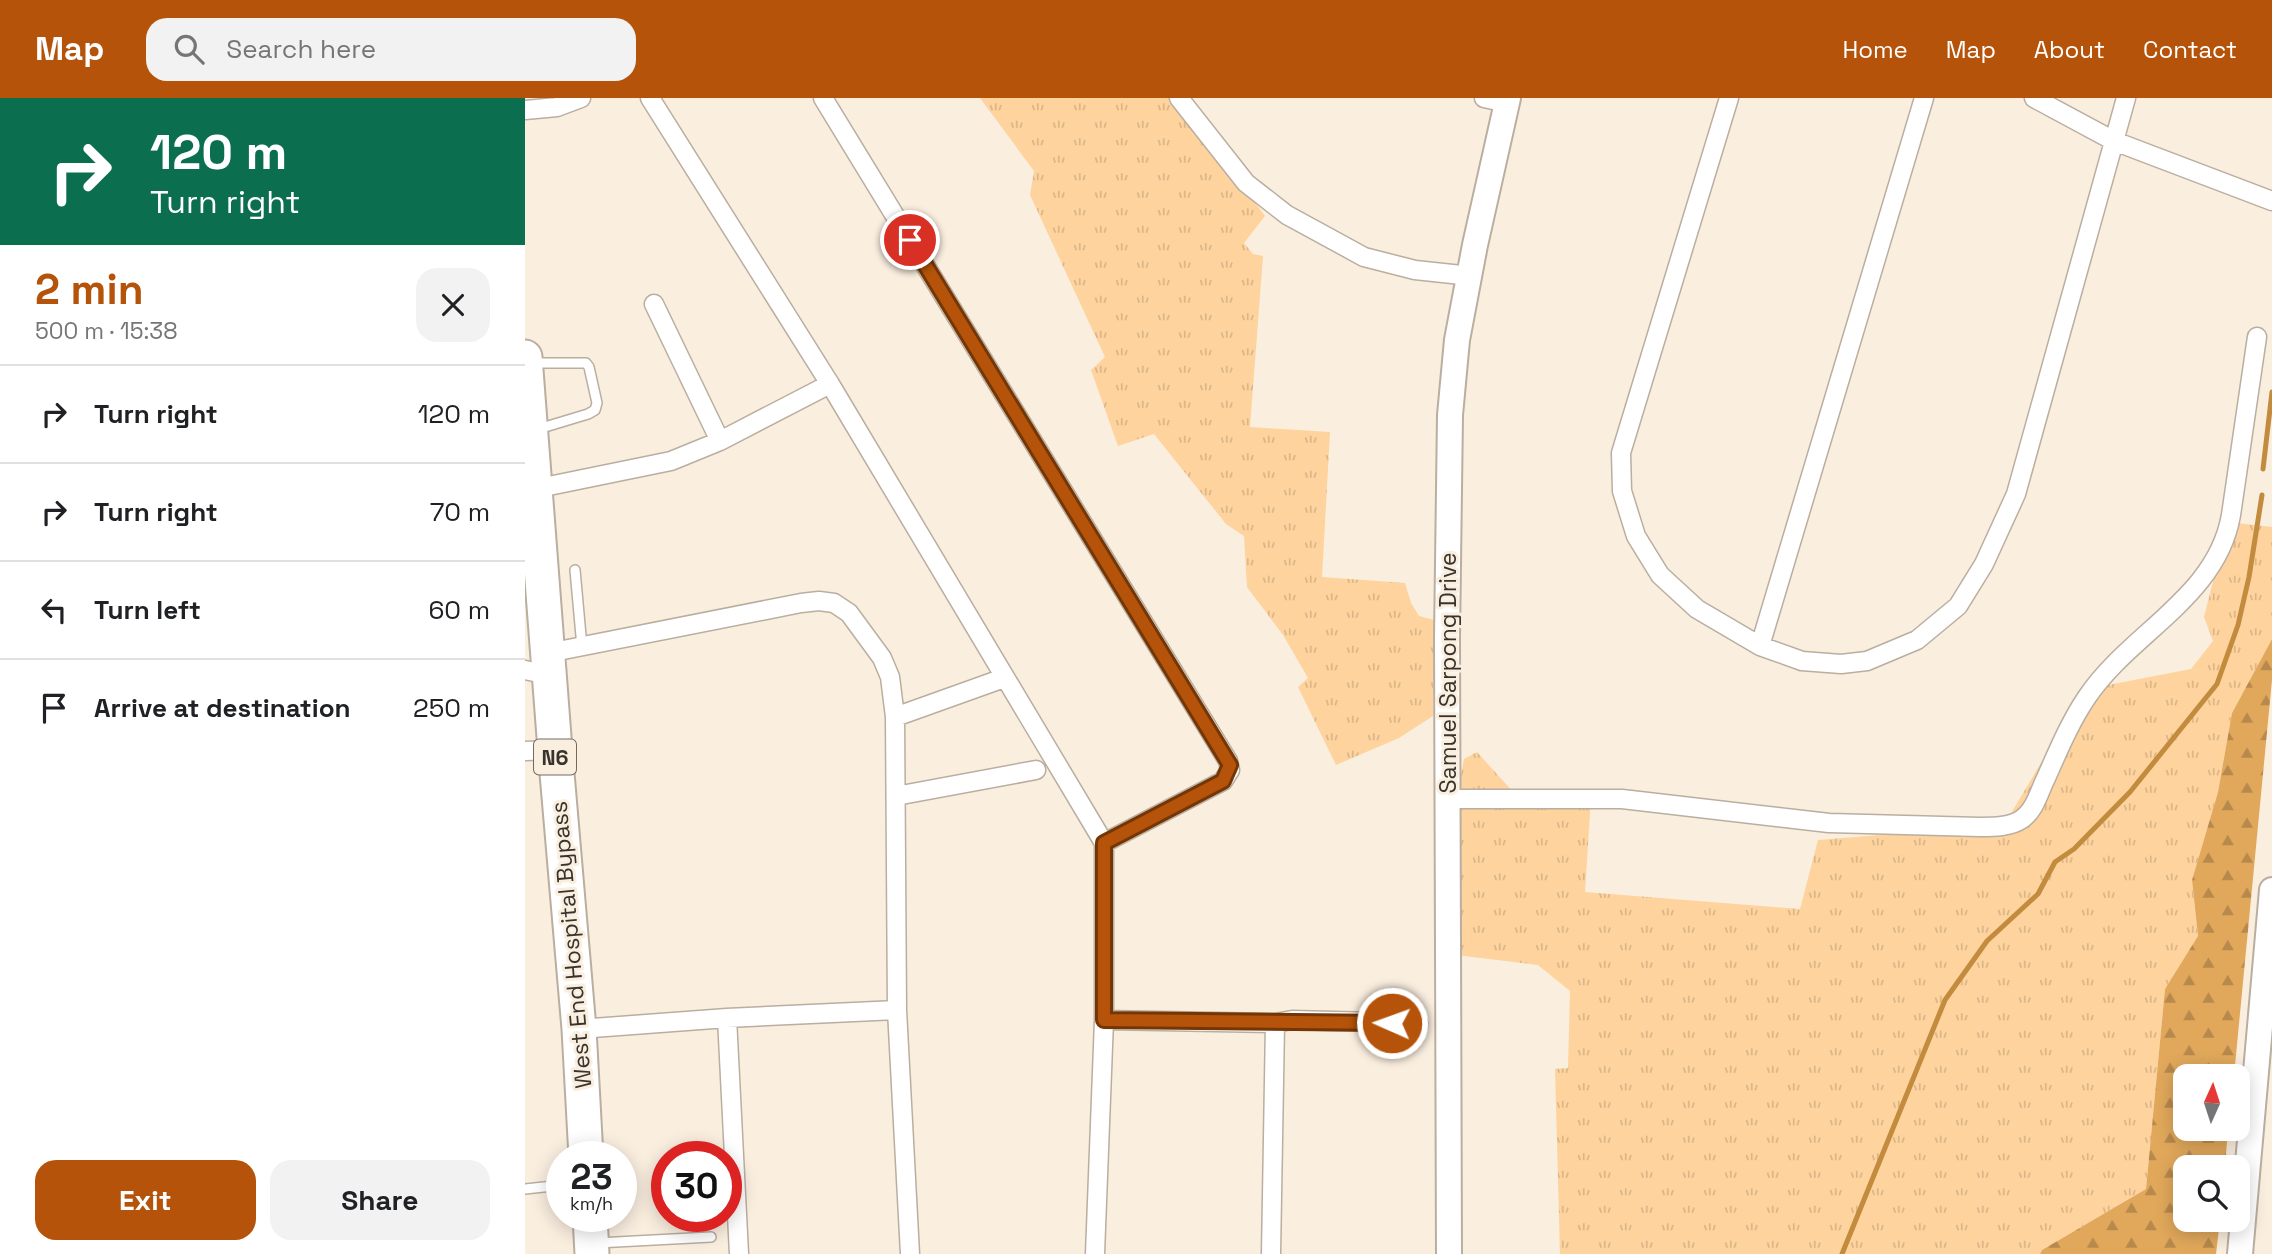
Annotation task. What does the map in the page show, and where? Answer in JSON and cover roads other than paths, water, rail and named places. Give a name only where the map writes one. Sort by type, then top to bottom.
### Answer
[{"type":"highway","name":"West End Hospital Bypass","points":[[525,357],[534,489],[541,666],[540,750],[579,1029],[585,1141]]},
{"type":"street","points":[[525,110],[557,107],[581,98]]},
{"type":"street","points":[[650,98],[829,384],[1104,843],[1104,1020],[1095,1254]]},
{"type":"street","points":[[824,98],[1228,761],[1230,770],[1223,781],[1104,843]]},
{"type":"street","points":[[1179,98],[1246,183],[1287,215],[1364,257],[1415,270],[1471,276]]},
{"type":"street","points":[[1729,98],[1621,453],[1622,491],[1636,536],[1660,575],[1697,610],[1760,646],[1803,661],[1841,664],[1867,661],[1917,640],[1958,606],[1984,564],[2016,494],[2126,98]]},
{"type":"street","points":[[1760,646],[1924,98]]},
{"type":"street","points":[[2034,98],[2113,141],[2272,201]]},
{"type":"street","name":"Samuel Sarpong Drive","points":[[1449,1254],[1450,415],[1457,340],[1471,276],[1500,100]]},
{"type":"street","points":[[654,304],[720,441]]},
{"type":"street","points":[[1448,799],[1622,799],[1829,823],[1980,827],[2000,826],[2021,820],[2034,805],[2064,739],[2087,697],[2111,667],[2186,599],[2220,552],[2228,533],[2257,337]]},
{"type":"street","points":[[534,489],[671,461],[720,441],[829,384]]},
{"type":"street","points":[[541,666],[582,647],[819,601],[834,603],[849,613],[882,658],[890,677],[895,717],[897,1010],[910,1254]]},
{"type":"street","points":[[895,717],[1004,678]]},
{"type":"street","points":[[896,796],[1036,770]]},
{"type":"street","points":[[2240,1254],[2272,890]]},
{"type":"street","points":[[579,1029],[727,1018],[897,1010]]},
{"type":"street","points":[[727,1018],[739,1254]]},
{"type":"street","points":[[1104,1020],[1417,1023]]},
{"type":"street","points":[[1271,1254],[1275,1023]]},
{"type":"lane","points":[[526,363],[586,363],[597,403],[595,410],[588,414],[530,431]]},
{"type":"lane","points":[[575,570],[582,647]]},
{"type":"lane","points":[[525,1189],[546,1187]]},
{"type":"lane","points":[[591,1238],[711,1237]]},
{"type":"waterway","points":[[2263,469],[2272,392]]},
{"type":"waterway","points":[[1842,1254],[1945,1000],[1987,941],[2038,894],[2055,862],[2074,849],[2130,792],[2217,684],[2238,625],[2249,577],[2262,495]]}]
